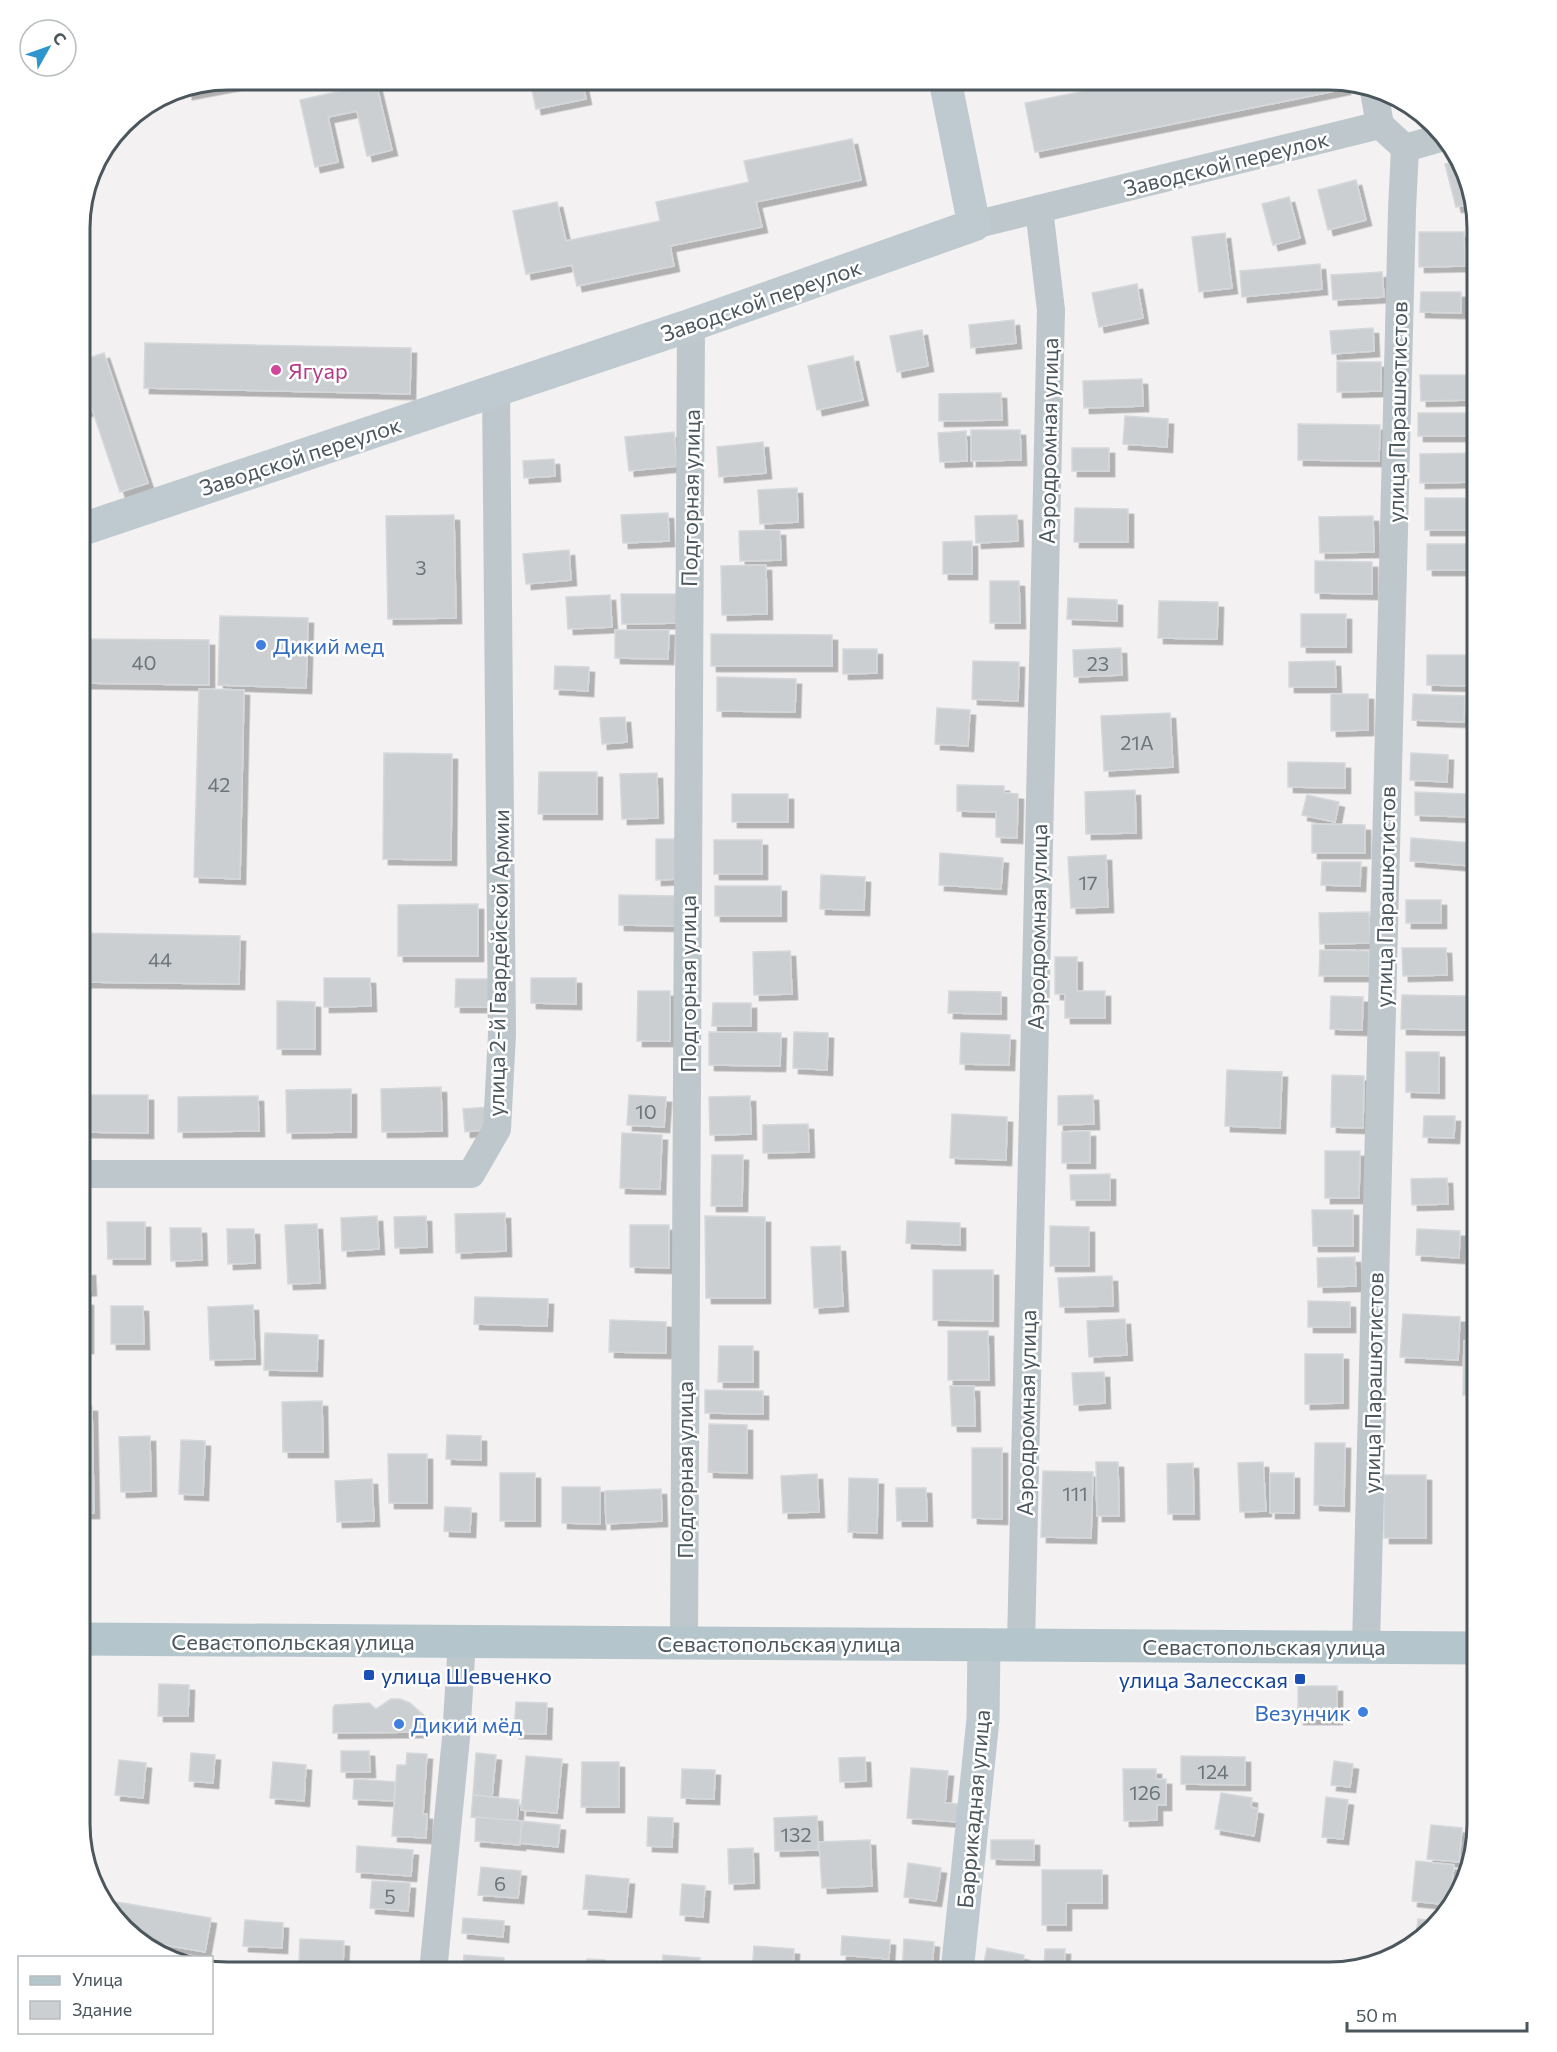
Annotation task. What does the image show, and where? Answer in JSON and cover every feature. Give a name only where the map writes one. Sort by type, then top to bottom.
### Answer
[{"type":"main road","name":"Севастопольская улица","points":[[90,1639],[1467,1648]]},
{"type":"street","points":[[947,90],[974,225]]},
{"type":"street","points":[[1375,98],[1380,125],[1405,148],[1435,140]]},
{"type":"street","name":"Заводской переулок","points":[[90,527],[692,325],[974,225],[1380,125]]},
{"type":"street","name":"улица Парашютистов","points":[[1366,1647],[1405,148]]},
{"type":"street","name":"Аэродромная улица","points":[[1021,1645],[1050,310],[1039,209]]},
{"type":"street","name":"Подгорная улица","points":[[684,1643],[692,325]]},
{"type":"street","name":"улица 2-й Гвардейской Армии","points":[[90,1174],[471,1174],[497,1129],[502,1022],[496,390]]},
{"type":"street","points":[[434,1962],[456,1738],[462,1641]]},
{"type":"street","name":"Баррикадная улица","points":[[958,1962],[983,1719],[984,1645]]},
{"type":"building","points":[[345,90],[378,90],[392,150],[367,156],[357,111],[328,117],[338,162],[315,167],[300,100]]},
{"type":"building","points":[[532,90],[584,90],[586,99],[536,109]]},
{"type":"building","points":[[1089,90],[1339,90],[1035,152],[1025,103]]},
{"type":"building","points":[[852,139],[861,180],[756,202],[762,227],[670,246],[674,266],[577,286],[572,265],[526,274],[513,211],[557,202],[566,241],[660,221],[656,202],[749,182],[744,161]]},
{"type":"building","points":[[1451,163],[1457,175],[1465,205],[1456,207],[1445,164]]},
{"type":"building","points":[[1356,180],[1366,220],[1328,230],[1318,190]]},
{"type":"building","points":[[1289,197],[1300,238],[1273,245],[1262,204]]},
{"type":"building","points":[[1419,232],[1464,232],[1465,266],[1419,267]]},
{"type":"building","points":[[1225,233],[1232,288],[1199,292],[1192,237]]},
{"type":"building","points":[[1320,264],[1322,289],[1242,297],[1240,271]]},
{"type":"building","points":[[1382,272],[1384,297],[1333,300],[1331,275]]},
{"type":"building","points":[[1137,284],[1143,318],[1099,327],[1092,293]]},
{"type":"building","points":[[1421,292],[1461,292],[1461,313],[1420,312]]},
{"type":"building","points":[[1014,320],[1016,343],[971,348],[969,325]]},
{"type":"building","points":[[1373,328],[1374,351],[1332,354],[1330,331]]},
{"type":"building","points":[[922,330],[928,366],[897,372],[890,336]]},
{"type":"building","points":[[145,343],[411,348],[410,394],[144,388]]},
{"type":"building","points":[[104,353],[148,483],[120,492],[92,409],[90,410],[90,358]]},
{"type":"building","points":[[853,356],[863,400],[817,410],[808,366]]},
{"type":"building","points":[[1337,362],[1381,362],[1381,391],[1337,392]]},
{"type":"building","points":[[1420,375],[1467,375],[1467,400],[1421,401]]},
{"type":"building","points":[[1142,379],[1143,406],[1084,408],[1083,381]]},
{"type":"building","points":[[1001,393],[1002,420],[939,421],[939,394]]},
{"type":"building","points":[[1418,413],[1467,413],[1467,436],[1418,436]]},
{"type":"building","points":[[1125,416],[1168,419],[1167,447],[1123,444]]},
{"type":"building","points":[[1298,424],[1380,425],[1379,461],[1298,460]]},
{"type":"building","points":[[971,430],[1020,430],[1021,460],[971,461]]},
{"type":"building","points":[[966,431],[967,461],[940,462],[938,433]]},
{"type":"building","points":[[674,432],[677,466],[629,471],[625,437]]},
{"type":"building","points":[[763,442],[766,473],[719,477],[717,447]]},
{"type":"building","points":[[1072,448],[1109,448],[1109,471],[1072,471]]},
{"type":"building","points":[[1467,453],[1467,482],[1420,483],[1420,454]]},
{"type":"building","points":[[554,459],[555,476],[524,478],[523,461]]},
{"type":"building","points":[[797,488],[798,522],[760,524],[758,490]]},
{"type":"building","points":[[1425,498],[1467,498],[1467,530],[1425,530]]},
{"type":"building","points":[[1075,508],[1128,509],[1128,542],[1074,542]]},
{"type":"building","points":[[668,513],[669,541],[623,543],[621,515]]},
{"type":"building","points":[[454,515],[456,618],[388,619],[386,516]]},
{"type":"building","points":[[1017,515],[1018,541],[976,543],[975,516]]},
{"type":"building","points":[[1373,516],[1374,552],[1320,553],[1319,517]]},
{"type":"building","points":[[780,530],[781,560],[740,561],[739,531]]},
{"type":"building","points":[[972,541],[972,574],[943,574],[943,542]]},
{"type":"building","points":[[1427,544],[1467,544],[1467,570],[1427,570]]},
{"type":"building","points":[[569,550],[571,580],[526,584],[523,554]]},
{"type":"building","points":[[1315,561],[1372,562],[1372,594],[1315,593]]},
{"type":"building","points":[[766,565],[767,614],[722,615],[721,566]]},
{"type":"building","points":[[990,581],[1019,581],[1020,623],[990,623]]},
{"type":"building","points":[[621,594],[683,594],[683,623],[622,624]]},
{"type":"building","points":[[610,595],[612,627],[568,629],[566,597]]},
{"type":"building","points":[[1068,598],[1117,600],[1117,621],[1067,619]]},
{"type":"building","points":[[1159,601],[1218,602],[1217,639],[1158,638]]},
{"type":"building","points":[[1301,614],[1346,614],[1346,647],[1301,647]]},
{"type":"building","points":[[220,616],[308,618],[306,688],[218,685]]},
{"type":"building","points":[[615,630],[669,630],[668,659],[615,658]]},
{"type":"building","points":[[711,634],[832,635],[832,666],[711,666]]},
{"type":"building","points":[[90,639],[209,640],[209,685],[90,683]]},
{"type":"building","points":[[1121,648],[1122,675],[1074,677],[1073,650]]},
{"type":"building","points":[[843,649],[877,649],[877,673],[843,674]]},
{"type":"building","points":[[1427,655],[1467,655],[1467,686],[1427,685]]},
{"type":"building","points":[[973,661],[1019,662],[1018,701],[972,699]]},
{"type":"building","points":[[1335,661],[1336,687],[1289,687],[1289,662]]},
{"type":"building","points":[[555,666],[589,667],[588,691],[554,689]]},
{"type":"building","points":[[717,677],[796,679],[795,712],[717,711]]},
{"type":"building","points":[[199,689],[244,690],[240,879],[194,877]]},
{"type":"building","points":[[1331,694],[1368,694],[1368,730],[1331,731]]},
{"type":"building","points":[[1413,694],[1465,696],[1464,722],[1412,720]]},
{"type":"building","points":[[937,708],[970,710],[968,746],[935,744]]},
{"type":"building","points":[[1170,713],[1173,767],[1104,771],[1101,716]]},
{"type":"building","points":[[625,717],[627,742],[602,744],[600,718]]},
{"type":"building","points":[[384,753],[452,754],[451,860],[383,859]]},
{"type":"building","points":[[1411,753],[1448,755],[1447,782],[1410,780]]},
{"type":"building","points":[[1288,762],[1345,763],[1345,788],[1288,787]]},
{"type":"building","points":[[539,772],[597,772],[597,814],[538,814]]},
{"type":"building","points":[[657,773],[658,818],[622,819],[620,774]]},
{"type":"building","points":[[957,785],[1004,786],[1004,793],[1018,794],[1017,838],[996,837],[996,812],[957,811]]},
{"type":"building","points":[[1135,790],[1136,833],[1086,834],[1085,792]]},
{"type":"building","points":[[1415,792],[1466,794],[1465,817],[1415,815]]},
{"type":"building","points":[[732,794],[788,794],[788,822],[732,822]]},
{"type":"building","points":[[1307,795],[1339,802],[1335,822],[1302,815]]},
{"type":"building","points":[[1312,824],[1365,825],[1365,853],[1312,853]]},
{"type":"building","points":[[1411,838],[1467,843],[1467,866],[1410,861]]},
{"type":"building","points":[[656,839],[678,839],[679,879],[656,880]]},
{"type":"building","points":[[714,840],[762,840],[762,874],[714,874]]},
{"type":"building","points":[[940,853],[1003,858],[1001,889],[939,885]]},
{"type":"building","points":[[1106,855],[1108,907],[1071,908],[1068,857]]},
{"type":"building","points":[[1322,862],[1361,862],[1360,886],[1321,885]]},
{"type":"building","points":[[821,875],[865,877],[864,910],[820,909]]},
{"type":"building","points":[[715,886],[781,886],[781,916],[715,916]]},
{"type":"building","points":[[619,895],[679,896],[678,926],[619,925]]},
{"type":"building","points":[[1406,900],[1441,900],[1441,923],[1406,923]]},
{"type":"building","points":[[478,904],[478,956],[398,956],[398,905]]},
{"type":"building","points":[[1369,912],[1370,943],[1320,944],[1319,913]]},
{"type":"building","points":[[90,933],[240,936],[239,984],[90,982]]},
{"type":"building","points":[[1402,948],[1446,948],[1447,975],[1403,976]]},
{"type":"building","points":[[1320,950],[1369,951],[1369,976],[1319,976]]},
{"type":"building","points":[[790,951],[792,994],[754,995],[753,952]]},
{"type":"building","points":[[1055,957],[1077,957],[1077,991],[1105,991],[1105,1018],[1065,1018],[1065,994],[1055,994]]},
{"type":"building","points":[[324,978],[370,978],[371,1006],[324,1007]]},
{"type":"building","points":[[531,978],[576,978],[576,1004],[531,1003]]},
{"type":"building","points":[[456,979],[491,979],[491,1007],[455,1007]]},
{"type":"building","points":[[638,991],[670,991],[670,1041],[637,1041]]},
{"type":"building","points":[[949,991],[1001,992],[1001,1014],[948,1013]]},
{"type":"building","points":[[1402,995],[1467,996],[1467,1030],[1401,1029]]},
{"type":"building","points":[[1331,996],[1363,997],[1362,1030],[1330,1029]]},
{"type":"building","points":[[277,1001],[315,1002],[315,1049],[277,1049]]},
{"type":"building","points":[[713,1003],[751,1003],[751,1026],[712,1026]]},
{"type":"building","points":[[709,1032],[781,1033],[780,1066],[709,1065]]},
{"type":"building","points":[[794,1032],[828,1033],[827,1070],[793,1068]]},
{"type":"building","points":[[961,1033],[1010,1035],[1009,1065],[960,1064]]},
{"type":"building","points":[[1406,1052],[1439,1052],[1439,1093],[1406,1092]]},
{"type":"building","points":[[1227,1070],[1282,1072],[1280,1128],[1225,1126]]},
{"type":"building","points":[[1332,1075],[1364,1076],[1363,1128],[1331,1127]]},
{"type":"building","points":[[441,1087],[442,1131],[382,1132],[381,1089]]},
{"type":"building","points":[[351,1089],[351,1132],[287,1133],[286,1090]]},
{"type":"building","points":[[90,1095],[148,1095],[148,1133],[90,1132]]},
{"type":"building","points":[[629,1095],[666,1097],[664,1127],[627,1125]]},
{"type":"building","points":[[1093,1095],[1094,1124],[1058,1125],[1058,1096]]},
{"type":"building","points":[[258,1096],[259,1131],[178,1132],[178,1097]]},
{"type":"building","points":[[750,1096],[751,1134],[710,1135],[709,1097]]},
{"type":"building","points":[[488,1107],[490,1129],[465,1132],[463,1109]]},
{"type":"building","points":[[952,1114],[1007,1117],[1006,1160],[950,1158]]},
{"type":"building","points":[[1424,1116],[1455,1116],[1454,1138],[1423,1137]]},
{"type":"building","points":[[808,1124],[809,1152],[763,1153],[763,1125]]},
{"type":"building","points":[[1090,1131],[1090,1163],[1062,1163],[1062,1132]]},
{"type":"building","points":[[622,1133],[662,1135],[660,1189],[620,1188]]},
{"type":"building","points":[[1325,1151],[1360,1151],[1359,1198],[1325,1198]]},
{"type":"building","points":[[712,1155],[743,1155],[742,1206],[711,1206]]},
{"type":"building","points":[[1110,1174],[1110,1200],[1071,1200],[1070,1175]]},
{"type":"building","points":[[1447,1178],[1448,1204],[1412,1205],[1411,1179]]},
{"type":"building","points":[[1312,1210],[1353,1210],[1353,1246],[1313,1246]]},
{"type":"building","points":[[505,1213],[506,1251],[456,1253],[455,1214]]},
{"type":"building","points":[[377,1216],[379,1249],[342,1251],[341,1218]]},
{"type":"building","points":[[426,1216],[427,1247],[395,1248],[394,1217]]},
{"type":"building","points":[[705,1216],[765,1217],[765,1298],[706,1298]]},
{"type":"building","points":[[907,1221],[960,1223],[960,1245],[906,1243]]},
{"type":"building","points":[[107,1222],[145,1222],[145,1259],[108,1259]]},
{"type":"building","points":[[317,1224],[320,1283],[288,1284],[285,1225]]},
{"type":"building","points":[[630,1225],[669,1225],[669,1268],[630,1267]]},
{"type":"building","points":[[1050,1226],[1089,1227],[1089,1266],[1050,1266]]},
{"type":"building","points":[[170,1228],[201,1228],[202,1260],[171,1261]]},
{"type":"building","points":[[227,1229],[254,1229],[255,1263],[228,1264]]},
{"type":"building","points":[[1417,1229],[1460,1231],[1459,1258],[1416,1255]]},
{"type":"building","points":[[840,1246],[843,1306],[814,1308],[811,1247]]},
{"type":"building","points":[[1355,1257],[1356,1286],[1318,1287],[1317,1258]]},
{"type":"building","points":[[933,1270],[993,1270],[993,1321],[933,1320]]},
{"type":"building","points":[[1112,1276],[1113,1306],[1060,1307],[1058,1278]]},
{"type":"building","points":[[475,1297],[548,1299],[547,1326],[474,1324]]},
{"type":"building","points":[[1308,1301],[1350,1302],[1350,1327],[1308,1327]]},
{"type":"building","points":[[253,1305],[255,1359],[210,1360],[208,1307]]},
{"type":"building","points":[[111,1306],[143,1306],[144,1344],[111,1344]]},
{"type":"building","points":[[1403,1314],[1460,1317],[1458,1360],[1400,1357]]},
{"type":"building","points":[[1125,1319],[1127,1355],[1089,1357],[1087,1321]]},
{"type":"building","points":[[610,1320],[666,1322],[666,1353],[609,1352]]},
{"type":"building","points":[[948,1331],[988,1331],[989,1380],[948,1380]]},
{"type":"building","points":[[265,1333],[318,1335],[317,1371],[264,1370]]},
{"type":"building","points":[[1464,1341],[1467,1341],[1467,1395],[1463,1395]]},
{"type":"building","points":[[719,1346],[753,1346],[753,1382],[718,1382]]},
{"type":"building","points":[[1305,1354],[1343,1354],[1343,1403],[1305,1404]]},
{"type":"building","points":[[1104,1372],[1105,1403],[1074,1405],[1072,1373]]},
{"type":"building","points":[[950,1386],[974,1386],[975,1426],[952,1426]]},
{"type":"building","points":[[705,1390],[763,1391],[763,1414],[705,1413]]},
{"type":"building","points":[[322,1401],[323,1452],[283,1452],[282,1402]]},
{"type":"building","points":[[90,1406],[92,1406],[94,1513],[90,1513]]},
{"type":"building","points":[[709,1424],[747,1425],[747,1473],[708,1472]]},
{"type":"building","points":[[447,1435],[481,1436],[481,1460],[446,1459]]},
{"type":"building","points":[[150,1436],[151,1491],[121,1492],[119,1437]]},
{"type":"building","points":[[181,1440],[205,1441],[203,1495],[179,1494]]},
{"type":"building","points":[[1315,1443],[1345,1443],[1344,1506],[1314,1505]]},
{"type":"building","points":[[972,1448],[1002,1448],[1002,1519],[972,1518]]},
{"type":"building","points":[[388,1454],[427,1454],[427,1503],[389,1503]]},
{"type":"building","points":[[1096,1462],[1118,1462],[1119,1516],[1097,1516]]},
{"type":"building","points":[[1263,1462],[1266,1511],[1240,1512],[1238,1463]]},
{"type":"building","points":[[1193,1463],[1194,1514],[1168,1514],[1167,1464]]},
{"type":"building","points":[[1043,1471],[1093,1472],[1091,1538],[1041,1537]]},
{"type":"building","points":[[500,1473],[535,1473],[535,1521],[500,1521]]},
{"type":"building","points":[[1270,1473],[1294,1473],[1294,1513],[1270,1513]]},
{"type":"building","points":[[817,1474],[819,1512],[783,1513],[781,1476]]},
{"type":"building","points":[[1384,1475],[1426,1475],[1426,1538],[1384,1538]]},
{"type":"building","points":[[849,1478],[878,1479],[877,1533],[848,1532]]},
{"type":"building","points":[[372,1479],[374,1521],[337,1522],[335,1481]]},
{"type":"building","points":[[562,1487],[600,1487],[600,1524],[562,1523]]},
{"type":"building","points":[[896,1488],[926,1488],[927,1521],[897,1521]]},
{"type":"building","points":[[661,1489],[662,1521],[606,1524],[605,1491]]},
{"type":"building","points":[[445,1507],[471,1508],[470,1532],[444,1531]]},
{"type":"building","points":[[159,1684],[189,1685],[188,1716],[158,1716]]},
{"type":"building","points":[[1298,1686],[1337,1686],[1337,1719],[1298,1719]]},
{"type":"building","points":[[391,1699],[400,1699],[410,1703],[421,1713],[422,1732],[333,1733],[335,1705],[369,1703],[376,1709]]},
{"type":"building","points":[[516,1702],[547,1703],[546,1734],[514,1733]]},
{"type":"building","points":[[341,1751],[369,1751],[370,1772],[341,1772]]},
{"type":"building","points":[[191,1753],[215,1755],[213,1783],[189,1781]]},
{"type":"building","points":[[407,1753],[427,1754],[423,1814],[427,1814],[426,1838],[392,1836],[397,1765],[406,1765]]},
{"type":"building","points":[[476,1753],[496,1755],[492,1797],[473,1795]]},
{"type":"building","points":[[526,1756],[562,1759],[557,1813],[521,1810]]},
{"type":"building","points":[[1181,1756],[1245,1757],[1245,1785],[1181,1784]]},
{"type":"building","points":[[865,1757],[866,1781],[840,1782],[839,1758]]},
{"type":"building","points":[[119,1760],[146,1763],[143,1798],[115,1795]]},
{"type":"building","points":[[1334,1761],[1353,1764],[1350,1787],[1331,1785]]},
{"type":"building","points":[[273,1762],[306,1765],[304,1801],[270,1798]]},
{"type":"building","points":[[582,1762],[619,1762],[619,1807],[581,1807]]},
{"type":"building","points":[[911,1768],[948,1771],[945,1803],[959,1804],[958,1822],[907,1818]]},
{"type":"building","points":[[682,1769],[715,1770],[714,1799],[681,1798]]},
{"type":"building","points":[[1123,1769],[1156,1769],[1156,1779],[1166,1779],[1166,1805],[1157,1805],[1157,1820],[1124,1821]]},
{"type":"building","points":[[354,1779],[395,1782],[394,1801],[353,1799]]},
{"type":"building","points":[[1221,1793],[1252,1798],[1251,1807],[1258,1809],[1254,1836],[1215,1829]]},
{"type":"building","points":[[473,1795],[519,1800],[517,1821],[471,1817]]},
{"type":"building","points":[[1326,1797],[1348,1800],[1343,1839],[1322,1837]]},
{"type":"building","points":[[817,1816],[818,1850],[775,1851],[774,1818]]},
{"type":"building","points":[[476,1817],[522,1821],[520,1845],[475,1841]]},
{"type":"building","points":[[648,1817],[673,1818],[672,1847],[647,1846]]},
{"type":"building","points":[[522,1821],[560,1825],[558,1847],[520,1843]]},
{"type":"building","points":[[1431,1825],[1462,1828],[1459,1862],[1427,1859]]},
{"type":"building","points":[[870,1840],[872,1886],[822,1888],[819,1842]]},
{"type":"building","points":[[991,1840],[1034,1840],[1034,1860],[991,1859]]},
{"type":"building","points":[[357,1846],[413,1850],[411,1876],[356,1872]]},
{"type":"building","points":[[753,1848],[754,1883],[729,1884],[728,1849]]},
{"type":"building","points":[[1416,1861],[1454,1865],[1452,1888],[1442,1904],[1412,1901]]},
{"type":"building","points":[[908,1863],[941,1868],[936,1901],[904,1897]]},
{"type":"building","points":[[481,1867],[521,1871],[518,1898],[478,1895]]},
{"type":"building","points":[[1042,1870],[1102,1870],[1102,1903],[1066,1903],[1066,1925],[1042,1925]]},
{"type":"building","points":[[586,1875],[629,1879],[626,1912],[583,1909]]},
{"type":"building","points":[[372,1881],[410,1883],[408,1911],[370,1908]]},
{"type":"building","points":[[682,1884],[705,1886],[703,1917],[680,1915]]},
{"type":"building","points":[[117,1902],[211,1918],[205,1952],[161,1944],[137,1928],[116,1905]]},
{"type":"building","points":[[463,1918],[504,1921],[503,1937],[462,1933]]},
{"type":"building","points":[[1418,1919],[1428,1920],[1420,1928],[1417,1931]]},
{"type":"building","points":[[245,1920],[283,1923],[282,1948],[243,1946]]},
{"type":"building","points":[[842,1936],[890,1940],[889,1959],[841,1955]]},
{"type":"building","points":[[300,1939],[344,1941],[343,1962],[299,1962]]},
{"type":"building","points":[[904,1939],[934,1942],[933,1962],[903,1962]]},
{"type":"building","points":[[754,1946],[794,1949],[793,1962],[753,1962]]},
{"type":"building","points":[[987,1948],[1024,1955],[1023,1962],[984,1962]]},
{"type":"building","points":[[1045,1949],[1065,1949],[1064,1962],[1044,1962]]},
{"type":"building","points":[[464,1955],[504,1958],[504,1962],[464,1962]]},
{"type":"building","points":[[663,1955],[700,1958],[699,1962],[663,1962]]},
{"type":"building","points":[[587,1959],[605,1960],[605,1962],[587,1962]]},
{"type":"place","name":"Ягуар","points":[[276,370]]},
{"type":"place","name":"Дикий мед","points":[[261,645]]},
{"type":"place","name":"улица Шевченко","points":[[369,1675]]},
{"type":"place","name":"улица Залесская","points":[[1300,1679]]},
{"type":"place","name":"Везунчик","points":[[1363,1712]]},
{"type":"place","name":"Дикий мёд","points":[[399,1724]]}]
